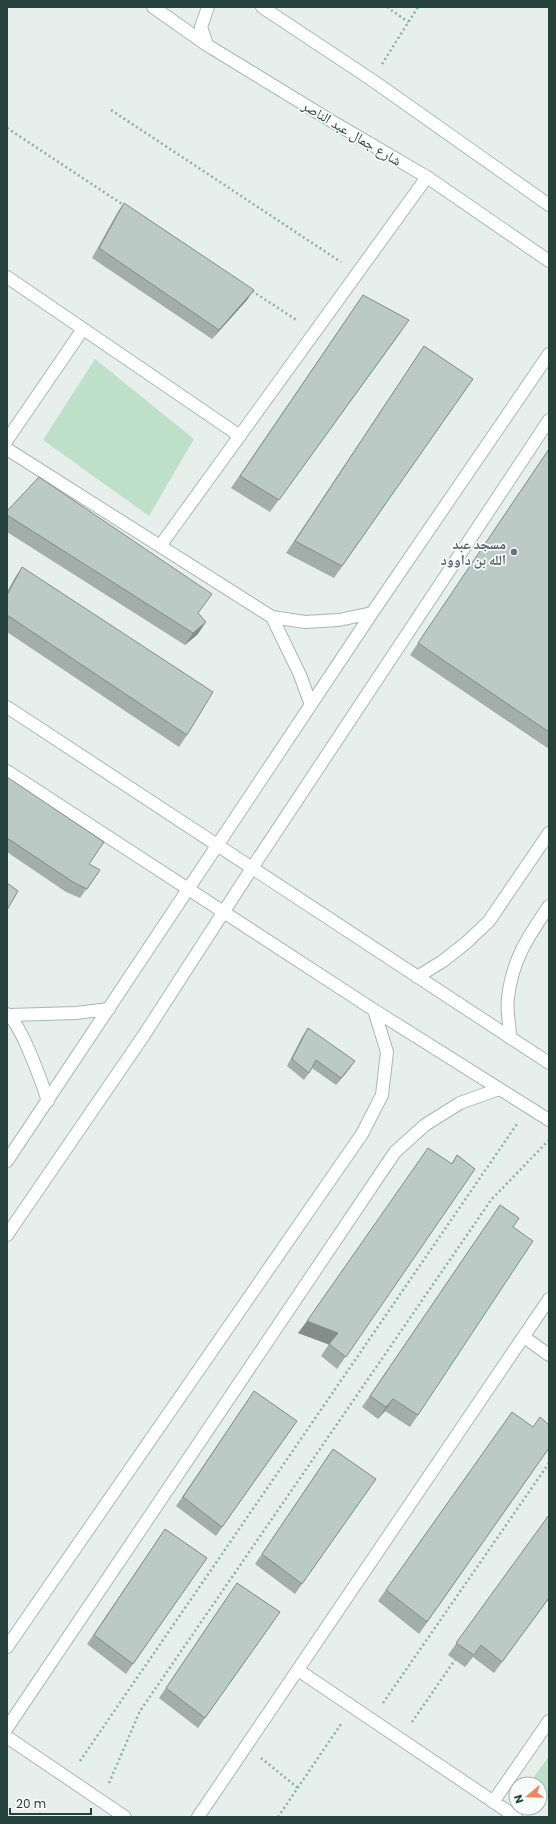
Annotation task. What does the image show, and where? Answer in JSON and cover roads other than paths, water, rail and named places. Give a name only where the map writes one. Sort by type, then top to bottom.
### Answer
[{"type":"street","name":"شارع جمال عبد الناصر","points":[[153,7],[207,45],[333,122],[427,177],[549,261]]},
{"type":"street","points":[[207,45],[202,27],[208,7]]},
{"type":"street","points":[[262,7],[372,80],[549,205]]},
{"type":"street","points":[[160,546],[427,177]]},
{"type":"street","points":[[7,277],[240,436]]},
{"type":"street","points":[[7,440],[83,329]]},
{"type":"street","points":[[7,1162],[372,613],[549,354]]},
{"type":"street","points":[[7,1235],[144,1035],[225,912],[252,868],[549,420]]},
{"type":"street","points":[[7,449],[272,617],[305,622],[339,620],[372,613]]},
{"type":"street","points":[[272,617],[287,645],[311,705]]},
{"type":"street","points":[[7,707],[549,1063]]},
{"type":"street","points":[[7,771],[189,888],[374,1010],[549,1120]]},
{"type":"street","points":[[417,977],[443,961],[467,942],[489,921],[549,833]]},
{"type":"street","points":[[510,1038],[508,999],[516,961],[532,932],[549,906]]},
{"type":"street","points":[[8,1015],[76,1013],[109,1009]]},
{"type":"street","points":[[7,1647],[362,1134],[382,1095],[386,1052],[374,1010]]},
{"type":"street","points":[[8,1015],[25,1042],[38,1071],[48,1101]]},
{"type":"street","points":[[7,1728],[395,1152],[426,1125],[460,1103],[499,1089]]},
{"type":"street","points":[[198,1817],[549,1299]]},
{"type":"street","points":[[524,1337],[549,1355]]},
{"type":"street","points":[[298,1670],[516,1817]]},
{"type":"street","points":[[493,1802],[549,1721]]},
{"type":"street","points":[[7,1737],[126,1817]]},
{"type":"place","name":"مسجد عبد الله بن داوود","points":[[514,552]]}]
